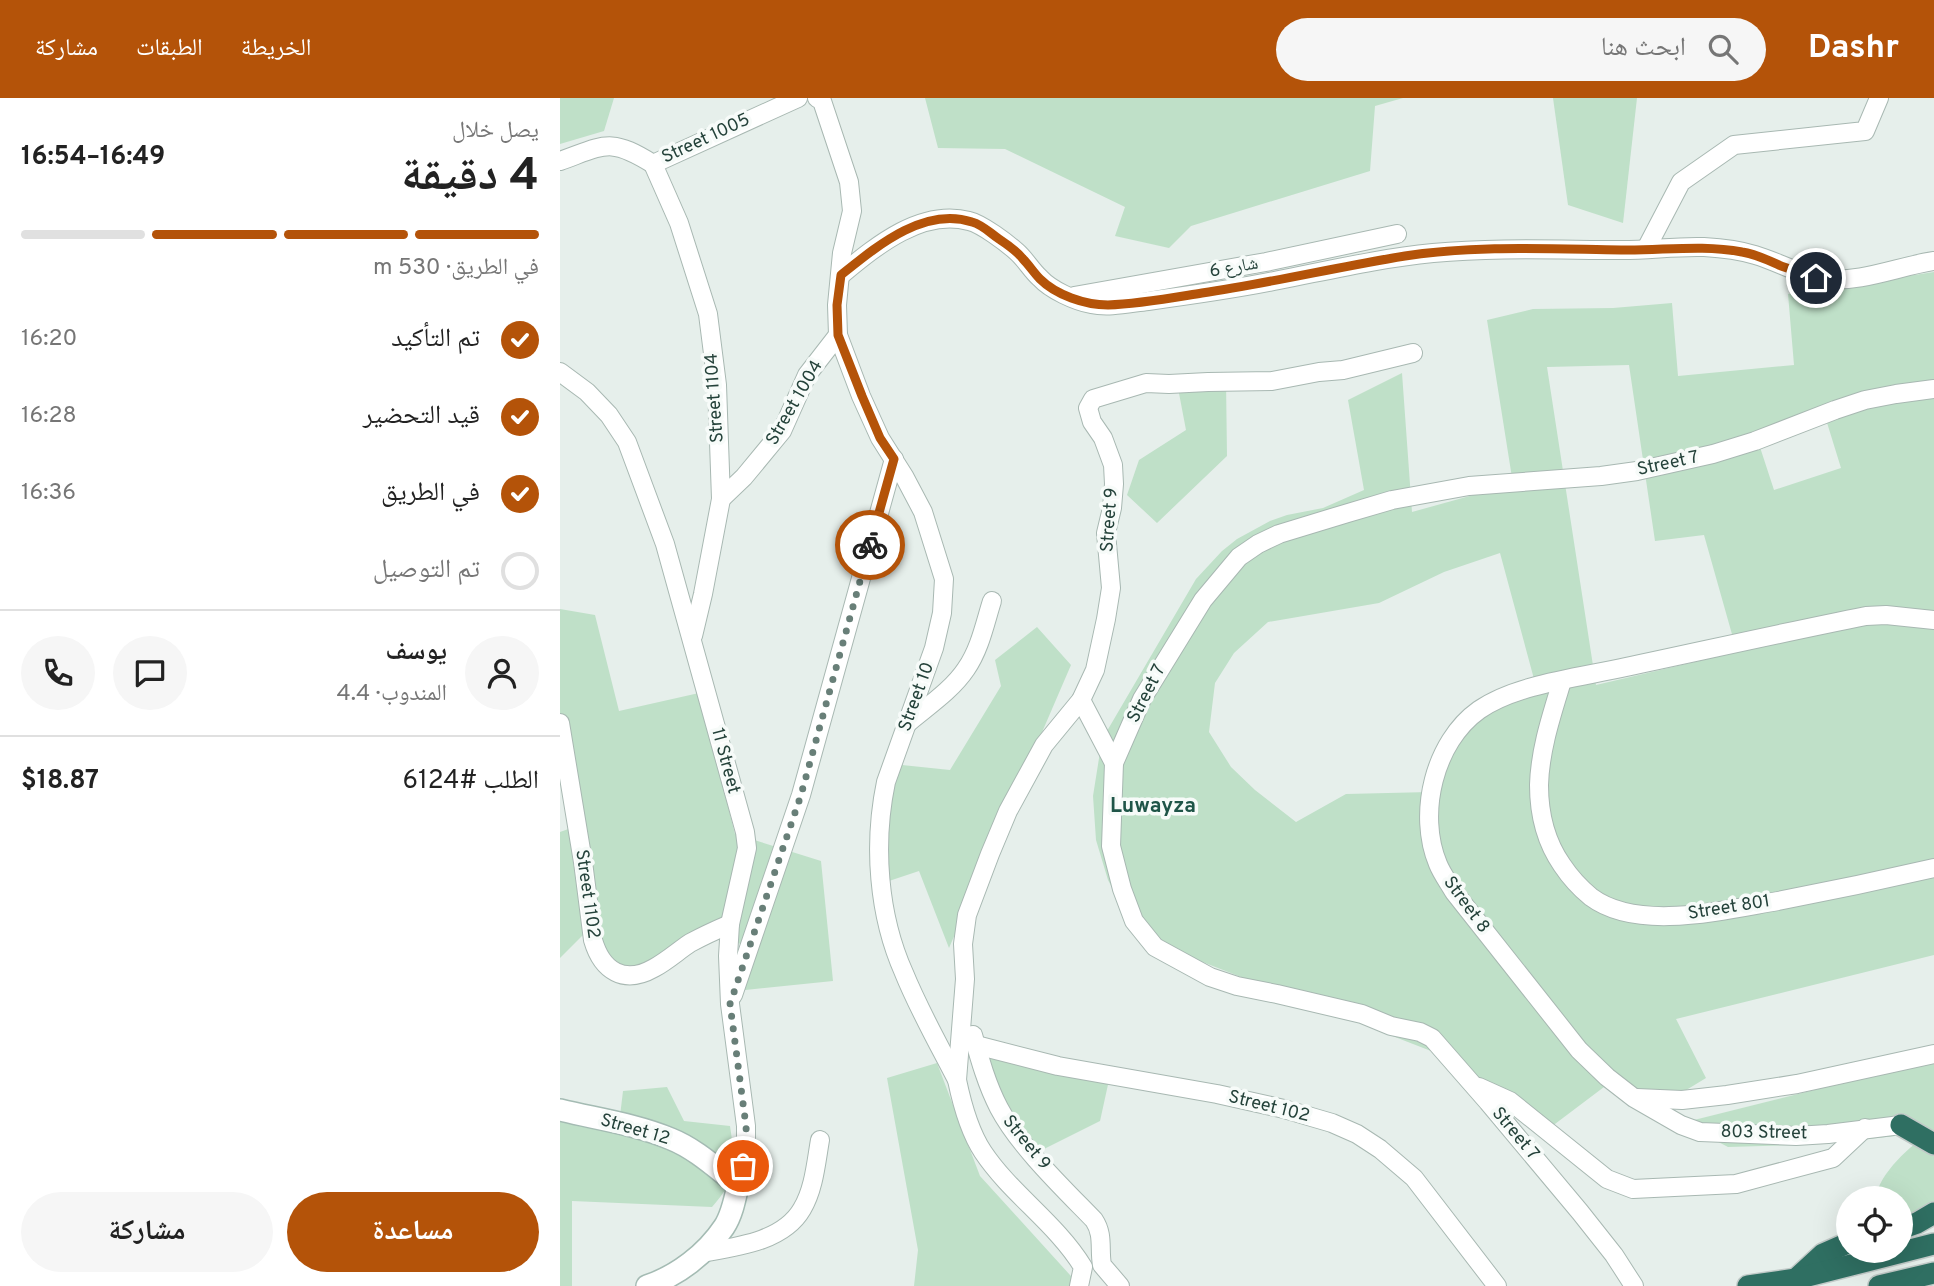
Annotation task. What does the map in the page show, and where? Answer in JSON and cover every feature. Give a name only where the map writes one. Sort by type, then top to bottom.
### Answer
[{"type":"highway","points":[[1901,1125],[1934,1129]]},
{"type":"highway","points":[[1901,1125],[1934,1144]]},
{"type":"highway","points":[[1913,1224],[1934,1213]]},
{"type":"highway","points":[[1748,1286],[1796,1279],[1934,1244]]},
{"type":"highway","points":[[1796,1279],[1823,1254],[1836,1248]]},
{"type":"highway","points":[[1879,1286],[1934,1273]]},
{"type":"street","name":"Street 1005","points":[[653,163],[798,98]]},
{"type":"street","name":"Street 10","points":[[817,98],[822,101],[852,195],[852,211],[842,253],[837,305],[838,335],[880,438],[923,512],[944,579],[944,601],[937,637],[882,798],[879,836],[882,890],[894,945],[903,972],[957,1080],[968,1120],[983,1152],[1058,1233],[1083,1267],[1079,1286]]},
{"type":"street","points":[[1646,249],[1681,182],[1734,145],[1865,131],[1879,98]]},
{"type":"street","points":[[560,161],[601,146],[615,146],[653,163]]},
{"type":"street","name":"Street 1104","points":[[653,163],[680,223],[708,314],[717,385],[721,499],[692,639]]},
{"type":"street","points":[[841,275],[866,254],[910,228],[933,221],[954,219],[981,226],[1016,250],[1041,279],[1060,293],[1090,304],[1107,305],[1244,287],[1430,253],[1543,248],[1699,247],[1757,255],[1816,278],[1830,279],[1866,275],[1934,261]]},
{"type":"street","name":"شارع 6","points":[[1070,296],[1266,262],[1396,234]]},
{"type":"street","name":"Street 1004","points":[[721,499],[744,477],[782,431],[807,375],[838,335]]},
{"type":"street","name":"Street 9","points":[[957,1080],[966,964],[963,944],[967,915],[1008,811],[1044,745],[1081,700],[1095,670],[1111,588],[1106,533],[1114,484],[1113,465],[1088,408],[1093,399],[1146,383],[1272,381],[1343,370],[1413,353]]},
{"type":"street","name":"11 Street","points":[[560,372],[587,392],[609,415],[626,442],[665,544],[747,840],[730,924],[728,956],[730,1004],[747,1147],[738,1185]]},
{"type":"street","name":"Street 7","points":[[1634,1286],[1614,1255],[1580,1212],[1432,1038],[1362,1014],[1237,986],[1192,969],[1155,947],[1134,921],[1116,872],[1111,846],[1114,763],[1142,699],[1203,600],[1239,557],[1279,534],[1392,500],[1432,492],[1480,485],[1601,476],[1674,463],[1755,441],[1865,400],[1934,389]]},
{"type":"street","points":[[730,1004],[801,795],[894,459]]},
{"type":"street","points":[[906,724],[967,668],[980,640],[992,601]]},
{"type":"street","name":"Street 8","points":[[1634,1098],[1579,1051],[1454,891],[1438,863],[1430,833],[1430,807],[1438,763],[1449,742],[1479,710],[1507,696],[1562,681],[1866,616],[1897,615],[1934,620]]},
{"type":"street","name":"Street 801","points":[[1562,681],[1542,760],[1539,782],[1541,815],[1559,862],[1580,887],[1602,903],[1632,914],[1697,915],[1843,889],[1934,868]]},
{"type":"street","points":[[1081,700],[1114,763]]},
{"type":"street","name":"Street 1102","points":[[560,723],[593,940],[596,951],[609,969],[623,976],[643,973],[656,968],[692,942],[730,924]]},
{"type":"street","name":"Street 9","points":[[963,1010],[997,1105],[1006,1121],[1098,1226],[1102,1241],[1100,1260],[1121,1286]]},
{"type":"street","name":"Street 102","points":[[976,1045],[1058,1066],[1217,1094],[1284,1109],[1332,1123],[1357,1134],[1380,1149],[1414,1178],[1497,1286]]},
{"type":"street","points":[[1634,1098],[1682,1100],[1727,1095],[1797,1084],[1934,1054]]},
{"type":"street","points":[[1471,1083],[1510,1101],[1607,1179],[1633,1189],[1736,1184],[1833,1158],[1865,1128]]},
{"type":"street","name":"803 Street","points":[[1634,1098],[1681,1125],[1700,1132],[1796,1136],[1901,1125]]},
{"type":"street","name":"Street 12","points":[[560,1110],[623,1123],[673,1140],[738,1185]]},
{"type":"street","points":[[701,1253],[734,1247],[775,1234],[786,1227],[802,1209],[808,1196],[820,1140]]},
{"type":"street","points":[[647,1286],[672,1276],[701,1253],[725,1225],[738,1185]]},
{"type":"green space","points":[[560,98],[614,98],[604,131],[560,144]]},
{"type":"green space","points":[[925,98],[1403,98],[1375,106],[1370,171],[1191,226],[1169,248],[1115,236],[1125,207],[1005,149],[938,148]]},
{"type":"green space","points":[[1553,98],[1637,98],[1623,223],[1568,205]]},
{"type":"green space","points":[[1934,272],[1934,955],[1676,1019],[1706,1078],[1660,1106],[1604,1087],[1543,1133],[1431,1051],[1151,942],[1117,897],[1108,880],[1096,840],[1093,796],[1100,752],[1107,731],[1196,579],[1222,551],[1237,539],[1270,521],[1323,508],[1364,490],[1348,400],[1402,373],[1412,512],[1513,484],[1487,320],[1533,309],[1613,308],[1672,303],[1678,376],[1794,365],[1788,294]],"holes":[[[1629,365],[1655,541],[1704,535],[1737,652],[1596,685],[1547,367]],[[1824,413],[1841,468],[1774,490],[1756,435]],[[1500,553],[1534,679],[1447,743],[1430,792],[1346,794],[1296,822],[1231,767],[1209,732],[1215,683],[1234,653],[1268,622],[1379,603],[1444,572]]]},
{"type":"green space","points":[[1226,380],[1227,456],[1157,523],[1127,495],[1139,460],[1186,430],[1178,388]]},
{"type":"green space","points":[[560,609],[595,615],[619,711],[699,693],[735,834],[821,861],[833,981],[736,991],[750,949],[711,929],[620,978],[584,934],[560,958],[560,832],[574,827],[560,740]]},
{"type":"green space","points":[[1037,627],[1071,665],[949,948],[919,871],[886,882],[883,864],[893,777],[902,765],[950,770],[1001,686],[995,660]]},
{"type":"green space","points":[[983,1047],[1109,1080],[1100,1121],[1034,1154],[1008,1111]]},
{"type":"green space","points":[[1934,1060],[1934,1215],[1913,1223],[1913,1186],[1880,1186],[1897,1161],[1931,1132],[1824,1144],[1728,1147],[1682,1123]]},
{"type":"green space","points":[[937,1063],[980,1176],[1080,1286],[914,1286],[918,1250],[887,1078]]},
{"type":"green space","points":[[667,1087],[684,1121],[730,1126],[734,1161],[732,1178],[712,1207],[572,1201],[572,1286],[560,1286],[560,1111],[620,1116],[623,1091]]},
{"type":"way so far","points":[[743,1166],[747,1147],[746,1126],[730,1004],[801,795],[870,545]]},
{"type":"district","name":"Luwayza","points":[[1153,806]]},
{"type":"route","points":[[870,545],[894,459],[880,438],[838,335],[837,305],[841,275],[866,254],[921,223],[954,219],[981,226],[1016,250],[1049,286],[1090,304],[1135,303],[1182,297],[1405,256],[1486,249],[1624,250],[1706,247],[1757,255],[1816,278]]}]
